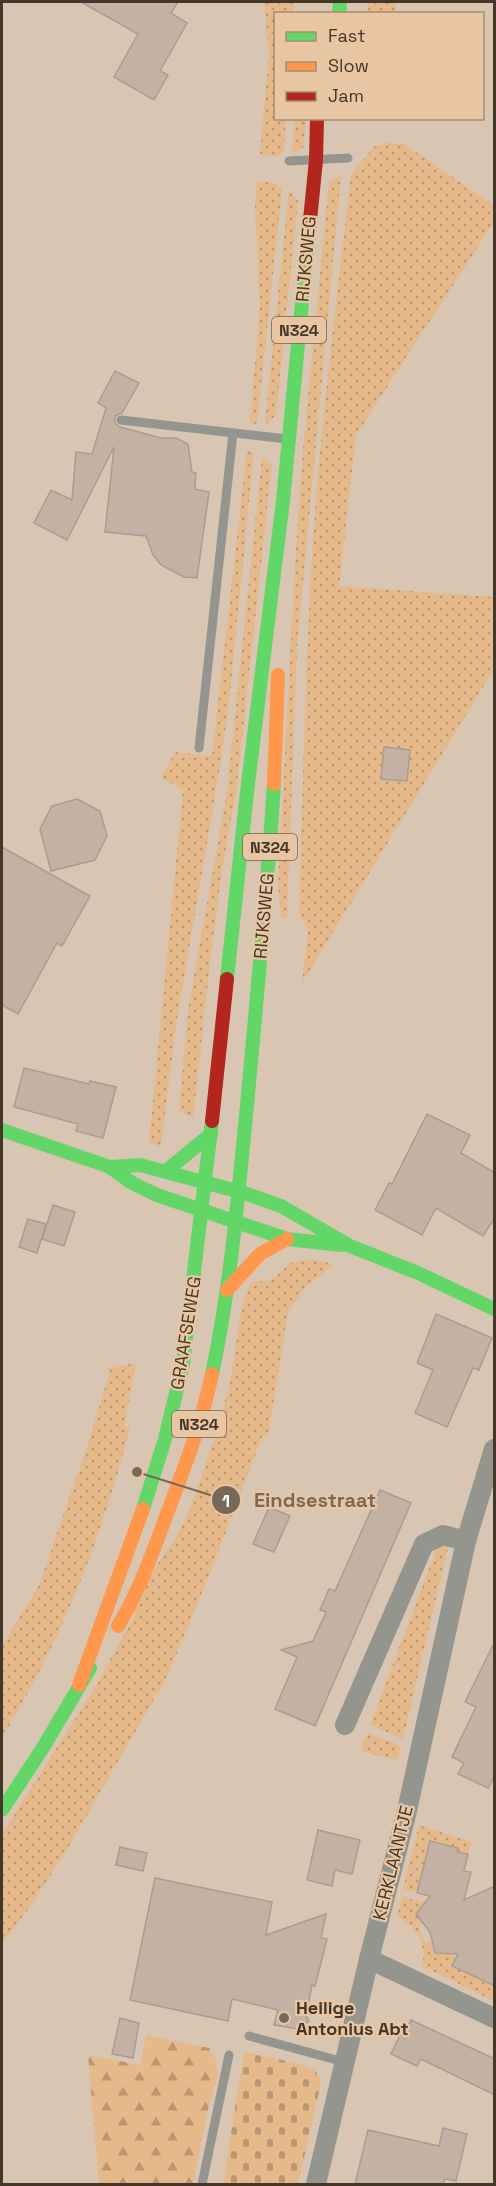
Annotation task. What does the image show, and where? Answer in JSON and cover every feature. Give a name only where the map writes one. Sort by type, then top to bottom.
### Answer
[{"type":"main road","name":"RIJKSWEG","points":[[206,1183],[247,792],[283,501],[317,120]]},
{"type":"main road","name":"RIJKSWEG","points":[[315,159],[322,120]]},
{"type":"main road","name":"RIJKSWEG","points":[[279,640],[283,501]]},
{"type":"main road","name":"RIJKSWEG","points":[[234,1221],[264,926],[276,756],[279,663]]},
{"type":"main road","points":[[2,1130],[110,1167],[142,1189],[287,1239],[350,1246]]},
{"type":"main road","points":[[166,1171],[211,1134]]},
{"type":"main road","points":[[110,1167],[140,1165],[238,1191],[289,1210],[350,1246],[418,1273],[495,1309]]},
{"type":"main road","name":"GRAAFSEWEG","points":[[79,1685],[136,1530],[165,1439],[183,1364],[206,1183]]},
{"type":"main road","name":"GRAAFSEWEG","points":[[2,1810],[44,1746],[79,1685],[125,1616],[157,1543],[191,1450],[209,1391],[227,1290],[234,1221]]},
{"type":"main road","points":[[227,1290],[256,1256],[274,1244],[287,1239]]},
{"type":"street","name":"KERKLAANTJE","points":[[316,2184],[369,1959],[406,1815],[466,1541],[495,1449]]},
{"type":"street","points":[[345,1725],[424,1544],[442,1535],[466,1541]]},
{"type":"street","points":[[369,1959],[495,2018]]},
{"type":"lane","points":[[289,161],[348,158]]},
{"type":"lane","points":[[121,420],[289,439]]},
{"type":"lane","points":[[199,748],[233,433]]},
{"type":"lane","points":[[249,2036],[345,2062]]},
{"type":"lane","points":[[202,2184],[229,2055]]},
{"type":"green space","points":[[264,2],[294,2],[294,12],[274,12],[274,120],[286,120],[284,151],[277,157],[260,154],[269,53]]},
{"type":"green space","points":[[368,2],[396,2],[395,12],[367,12]]},
{"type":"green space","points":[[295,120],[306,120],[303,149],[292,153]]},
{"type":"green space","points":[[386,143],[404,144],[494,205],[494,222],[356,435],[339,586],[494,597],[494,669],[302,983],[308,931],[299,912],[306,680],[316,494],[325,403],[351,174],[374,147]]},
{"type":"green space","points":[[341,176],[297,647],[287,918],[281,918],[278,882],[303,450],[329,182]]},
{"type":"green space","points":[[257,181],[275,183],[282,189],[257,424],[250,423],[260,304],[255,205]]},
{"type":"green space","points":[[289,190],[298,201],[276,415],[268,423],[265,422]]},
{"type":"green space","points":[[247,451],[254,452],[230,693],[221,761],[176,1025],[161,1146],[149,1143],[183,790],[161,777],[175,752],[212,756]]},
{"type":"green space","points":[[262,457],[272,464],[236,793],[216,914],[193,1117],[179,1111],[188,1010],[227,792]]},
{"type":"green space","points":[[309,1259],[334,1264],[304,1289],[288,1312],[268,1437],[262,1437],[168,1675],[72,1841],[35,1900],[2,1944],[2,1834],[97,1684],[132,1620],[152,1572],[177,1536],[191,1506],[214,1440],[230,1383],[242,1306],[251,1282],[269,1281],[291,1263]]},
{"type":"green space","points":[[136,1363],[124,1425],[130,1428],[107,1509],[61,1626],[24,1701],[2,1737],[2,1646],[39,1585],[87,1447],[110,1371],[107,1369]]},
{"type":"green space","points":[[449,1543],[403,1739],[370,1725],[437,1548]]},
{"type":"green space","points":[[367,1733],[401,1746],[397,1760],[361,1751]]},
{"type":"green space","points":[[419,1825],[471,1842],[468,1854],[457,1851],[457,1847],[429,1841],[417,1892],[403,1889]]},
{"type":"green space","points":[[402,1897],[425,1902],[416,1915],[424,1923],[418,1927],[425,1943],[433,1941],[434,1953],[450,1954],[456,1957],[452,1965],[494,1986],[494,2001],[422,1966],[423,1950],[419,1937],[410,1925],[397,1916]]},
{"type":"green space","points":[[146,2035],[209,2048],[215,2057],[218,2073],[206,2117],[193,2184],[99,2184],[88,2055],[141,2065]]},
{"type":"green space","points":[[244,2052],[302,2065],[315,2071],[319,2078],[321,2083],[298,2184],[223,2184]]},
{"type":"building","points":[[81,2],[178,2],[171,13],[187,23],[160,71],[168,75],[154,100],[114,77],[138,34]]},
{"type":"building","points":[[115,371],[139,383],[122,413],[115,416],[115,423],[120,427],[161,438],[176,438],[188,444],[192,472],[196,473],[195,489],[209,492],[197,578],[184,577],[161,565],[153,555],[146,536],[105,532],[114,447],[67,540],[34,523],[51,490],[72,500],[76,452],[92,454],[106,408],[98,403]]},
{"type":"building","points":[[384,747],[410,750],[407,781],[381,779]]},
{"type":"building","points":[[77,799],[100,811],[107,836],[95,860],[51,871],[40,829],[52,806]]},
{"type":"building","points":[[2,847],[90,896],[62,946],[57,943],[18,1014],[2,1005]]},
{"type":"building","points":[[24,1068],[89,1084],[90,1081],[116,1087],[103,1138],[76,1131],[78,1124],[14,1107]]},
{"type":"building","points":[[427,1114],[470,1135],[461,1153],[495,1173],[495,1217],[483,1236],[436,1208],[422,1235],[375,1210],[389,1183],[392,1184]]},
{"type":"building","points":[[53,1205],[75,1212],[64,1246],[42,1239]]},
{"type":"building","points":[[28,1219],[46,1224],[37,1253],[19,1247]]},
{"type":"building","points":[[436,1314],[492,1338],[479,1370],[473,1368],[447,1427],[415,1413],[433,1370],[417,1363]]},
{"type":"building","points":[[380,1490],[411,1503],[315,1726],[275,1709],[297,1657],[281,1650],[313,1641],[326,1612],[320,1610],[329,1589],[335,1591]]},
{"type":"building","points":[[269,1507],[290,1516],[274,1552],[253,1544]]},
{"type":"building","points":[[495,1641],[495,1775],[488,1788],[458,1774],[464,1763],[452,1757],[476,1707],[465,1702]]},
{"type":"building","points":[[318,1830],[360,1840],[352,1874],[335,1870],[332,1886],[307,1880]]},
{"type":"building","points":[[430,1841],[458,1848],[457,1852],[468,1854],[464,1871],[471,1872],[464,1900],[495,1886],[495,1986],[452,1966],[458,1954],[435,1953],[430,1932],[416,1914],[430,1896],[417,1893]]},
{"type":"building","points":[[120,1847],[147,1853],[143,1871],[116,1865]]},
{"type":"building","points":[[155,1878],[272,1902],[266,1935],[326,1914],[321,1938],[327,1939],[315,1986],[312,1985],[306,2016],[309,2021],[297,2029],[274,2025],[278,2010],[232,1999],[228,2021],[130,2000]]},
{"type":"building","points":[[120,2018],[139,2023],[133,2058],[112,2054]]},
{"type":"building","points":[[411,2020],[495,2059],[495,2095],[421,2059],[417,2066],[391,2054],[400,2035],[403,2036]]},
{"type":"building","points":[[443,2128],[467,2134],[456,2181],[445,2179],[443,2184],[355,2184],[368,2130],[439,2146]]},
{"type":"traffic: fast","points":[[339,12],[340,2]]},
{"type":"traffic: fast","points":[[227,979],[247,792],[283,501],[308,240]]},
{"type":"traffic: fast","points":[[212,1374],[229,1274],[237,1206],[262,944],[274,784]]},
{"type":"traffic: fast","points":[[143,1509],[165,1439],[183,1364],[212,1121]]},
{"type":"traffic: fast","points":[[2,1130],[110,1167],[132,1183],[157,1195],[275,1235],[287,1239],[342,1245]]},
{"type":"traffic: fast","points":[[166,1171],[211,1134]]},
{"type":"traffic: fast","points":[[110,1167],[140,1165],[244,1193],[281,1206],[350,1246],[418,1273],[494,1309]]},
{"type":"traffic: fast","points":[[2,1810],[44,1746],[90,1668]]},
{"type":"traffic: slow","points":[[274,784],[278,675]]},
{"type":"traffic: slow","points":[[227,1290],[260,1254],[287,1239]]},
{"type":"traffic: slow","points":[[118,1626],[146,1570],[181,1477],[198,1427],[212,1374]]},
{"type":"traffic: slow","points":[[79,1685],[143,1509]]},
{"type":"traffic: jam","points":[[308,240],[316,160],[317,120]]},
{"type":"traffic: jam","points":[[212,1121],[227,979]]},
{"type":"place","name":"Eindsestraat","points":[[137,1472]]},
{"type":"place","name":"Heilige Antonius Abt","points":[[284,2018]]}]
